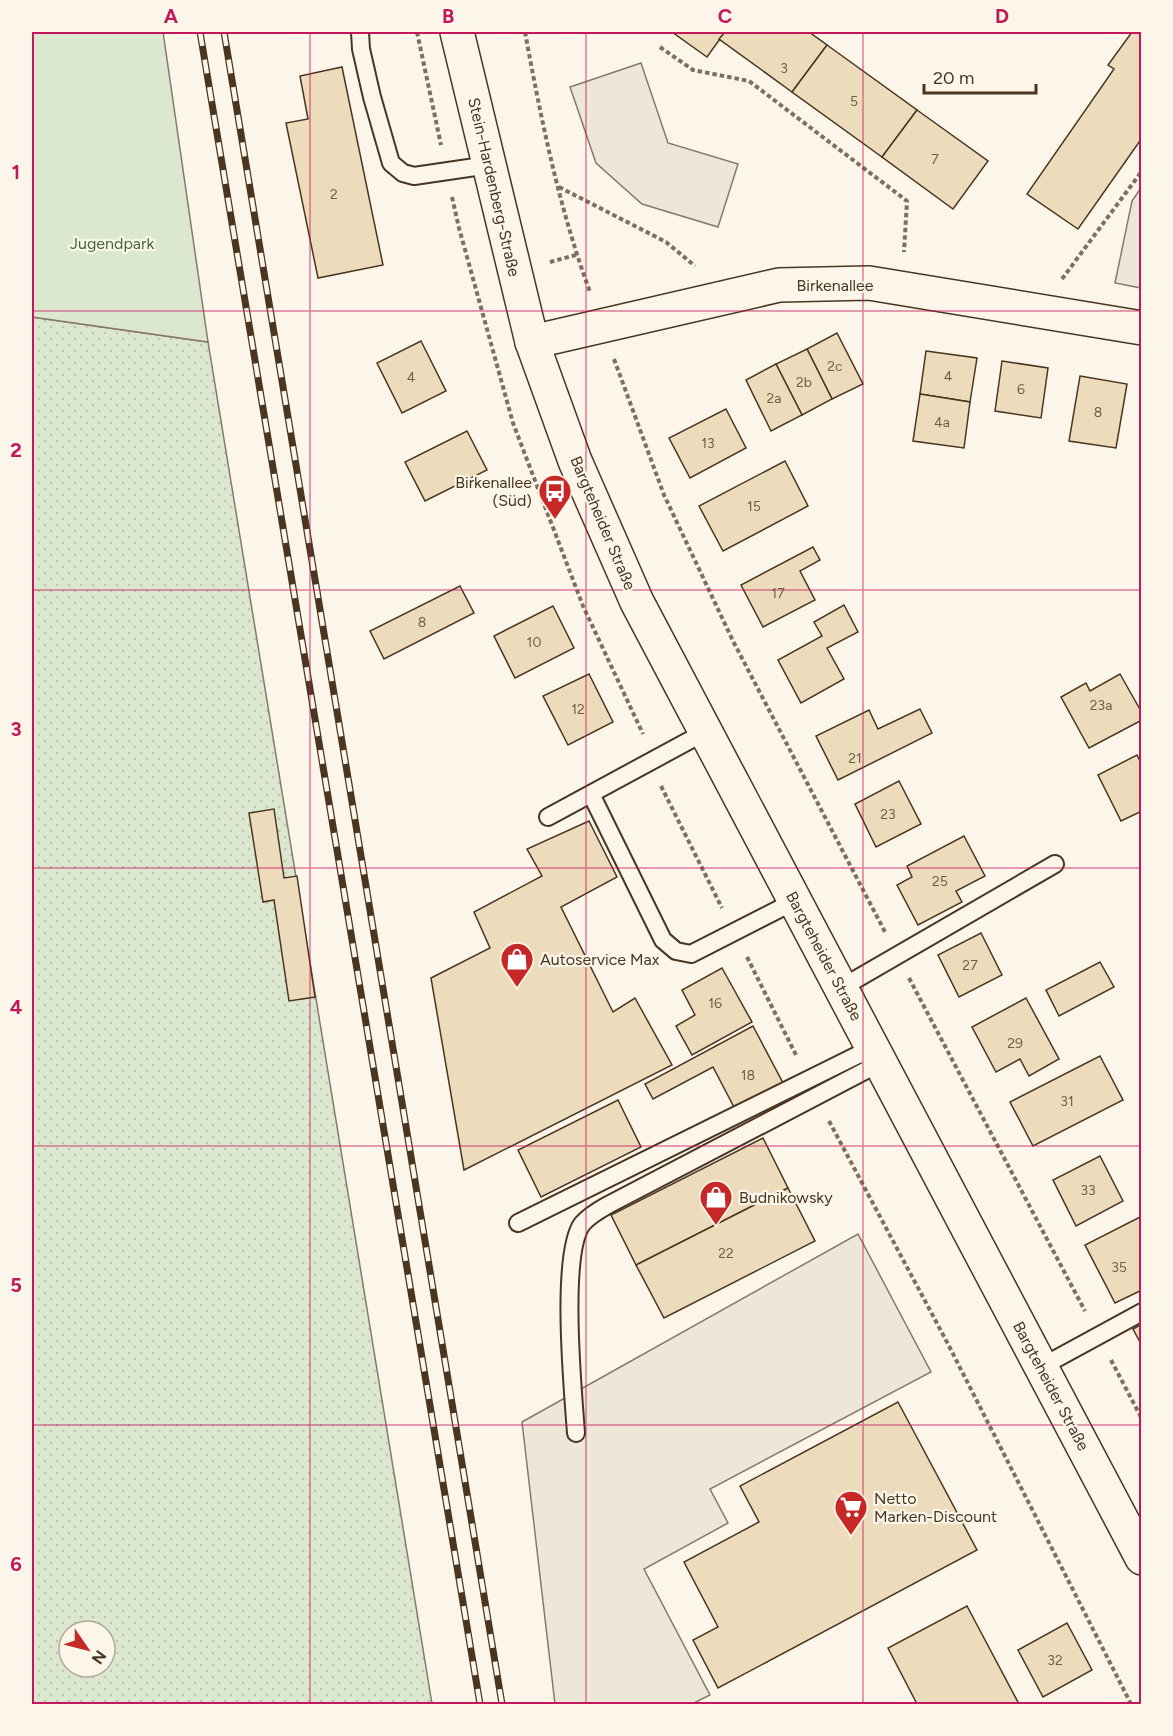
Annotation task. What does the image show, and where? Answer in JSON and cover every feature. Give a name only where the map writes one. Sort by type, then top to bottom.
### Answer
[{"type":"main road","name":"Stein-Hardenberg-Straße","points":[[457,32],[532,342]]},
{"type":"main road","name":"Birkenallee","points":[[532,342],[778,285],[868,283],[1142,328]]},
{"type":"main road","name":"Bargteheider Straße","points":[[532,342],[575,461],[637,602],[1142,1558]]},
{"type":"lane","points":[[360,32],[361,49],[372,97],[391,163],[404,173],[414,176],[489,165]]},
{"type":"lane","points":[[548,817],[705,732]]},
{"type":"lane","points":[[591,794],[663,940],[680,953],[690,954],[795,901]]},
{"type":"lane","points":[[841,988],[1054,864]]},
{"type":"lane","points":[[518,1223],[808,1079],[876,1055]]},
{"type":"lane","points":[[576,1433],[570,1350],[571,1257],[575,1239],[582,1224],[608,1205],[816,1097],[876,1055]]},
{"type":"lane","points":[[1041,1367],[1142,1312]]},
{"type":"path","points":[[417,32],[459,228],[513,423],[583,606],[650,748],[655,774],[808,1079]]},
{"type":"path","points":[[525,32],[538,103],[576,255],[664,495],[733,641],[1142,1419]]},
{"type":"path","points":[[660,47],[693,70],[749,81],[908,201],[901,288]]},
{"type":"path","points":[[1039,311],[1142,171]]},
{"type":"path","points":[[559,187],[666,242],[730,296]]},
{"type":"path","points":[[816,1097],[948,1344],[1131,1704]]},
{"type":"green space","name":"Jugendpark","points":[[32,32],[163,32],[208,342],[32,317]]},
{"type":"green space","points":[[32,317],[208,342],[432,1704],[32,1704]]},
{"type":"shaded area","points":[[641,63],[668,143],[738,164],[718,227],[642,204],[596,163],[570,87]]},
{"type":"shaded area","points":[[1141,188],[1141,288],[1115,283],[1132,201]]},
{"type":"shaded area","points":[[858,1234],[931,1372],[710,1489],[728,1523],[644,1569],[710,1695],[692,1704],[555,1704],[522,1422]]},
{"type":"building","points":[[672,32],[725,32],[707,57]]},
{"type":"building","points":[[725,32],[809,32],[827,45],[792,92],[719,39]]},
{"type":"building","points":[[1132,32],[1142,32],[1142,138],[1078,229],[1027,194],[1114,69],[1108,65]]},
{"type":"building","points":[[827,45],[917,110],[882,157],[792,92]]},
{"type":"building","points":[[342,67],[383,265],[318,278],[286,123],[308,119],[300,76]]},
{"type":"building","points":[[917,110],[988,161],[953,209],[882,157]]},
{"type":"building","points":[[837,333],[863,384],[832,399],[807,349]]},
{"type":"building","points":[[421,341],[446,391],[402,413],[377,363]]},
{"type":"building","points":[[807,349],[832,399],[802,415],[776,364]]},
{"type":"building","points":[[926,351],[977,358],[970,402],[920,394]]},
{"type":"building","points":[[1002,361],[1048,368],[1041,418],[995,411]]},
{"type":"building","points":[[776,364],[802,415],[771,431],[746,380]]},
{"type":"building","points":[[1080,376],[1127,384],[1116,448],[1069,441]]},
{"type":"building","points":[[920,394],[970,402],[964,448],[913,441]]},
{"type":"building","points":[[726,409],[746,448],[690,478],[669,438]]},
{"type":"building","points":[[467,431],[487,470],[425,501],[405,462]]},
{"type":"building","points":[[785,461],[808,506],[723,551],[699,506]]},
{"type":"building","points":[[813,547],[820,560],[800,571],[815,600],[763,627],[741,585]]},
{"type":"building","points":[[460,586],[474,613],[384,659],[370,631]]},
{"type":"building","points":[[844,605],[858,632],[827,648],[844,679],[801,703],[778,660],[822,636],[814,622]]},
{"type":"building","points":[[553,606],[574,648],[515,678],[494,636]]},
{"type":"building","points":[[589,674],[613,722],[568,745],[543,696]]},
{"type":"building","points":[[1120,674],[1142,713],[1142,720],[1089,748],[1061,697],[1086,683],[1090,691]]},
{"type":"building","points":[[920,709],[932,733],[838,780],[816,736],[869,710],[878,729]]},
{"type":"building","points":[[1137,755],[1142,765],[1142,811],[1121,821],[1098,775]]},
{"type":"building","points":[[899,781],[921,824],[876,847],[855,804]]},
{"type":"building","points":[[274,809],[284,878],[297,876],[315,997],[289,1001],[274,900],[263,902],[249,813]]},
{"type":"building","name":"Autoservice Max","points":[[589,821],[617,877],[561,907],[613,1012],[635,998],[672,1065],[464,1170],[431,978],[490,948],[474,912],[542,876],[527,849]]},
{"type":"building","points":[[964,836],[985,876],[956,891],[962,902],[918,925],[897,885],[912,877],[907,866]]},
{"type":"building","points":[[981,933],[1002,975],[959,997],[938,955]]},
{"type":"building","points":[[1100,962],[1114,987],[1059,1016],[1046,990]]},
{"type":"building","points":[[722,968],[752,1022],[692,1055],[676,1026],[695,1015],[682,990]]},
{"type":"building","points":[[1026,998],[1059,1059],[1029,1076],[1020,1059],[996,1072],[972,1027]]},
{"type":"building","points":[[753,1026],[783,1083],[735,1109],[713,1067],[653,1099],[645,1084]]},
{"type":"building","points":[[1100,1056],[1123,1100],[1033,1146],[1010,1102]]},
{"type":"building","points":[[618,1100],[641,1147],[541,1197],[518,1150]]},
{"type":"building","points":[[763,1138],[788,1188],[636,1265],[611,1215]]},
{"type":"building","points":[[1100,1156],[1123,1201],[1076,1226],[1053,1180]]},
{"type":"building","points":[[788,1188],[815,1241],[664,1318],[636,1265]]},
{"type":"building","points":[[1142,1216],[1142,1290],[1115,1303],[1085,1245]]},
{"type":"building","points":[[1142,1324],[1142,1346],[1133,1329]]},
{"type":"building","name":"Netto Marken-Discount","points":[[898,1402],[977,1550],[718,1688],[693,1640],[718,1627],[684,1562],[759,1522],[740,1486]]},
{"type":"building","points":[[967,1606],[1019,1704],[917,1704],[888,1648]]},
{"type":"building","points":[[1067,1623],[1092,1670],[1043,1697],[1018,1650]]},
{"type":"railway","points":[[200,32],[480,1704]]},
{"type":"railway","points":[[224,32],[502,1704]]},
{"type":"place","name":"Birkenallee (Süd)","points":[[555,520]]},
{"type":"place","name":"Autoservice Max","points":[[517,988]]},
{"type":"place","name":"Budnikowsky","points":[[716,1226]]},
{"type":"place","name":"Netto Marken-Discount","points":[[851,1536]]}]
